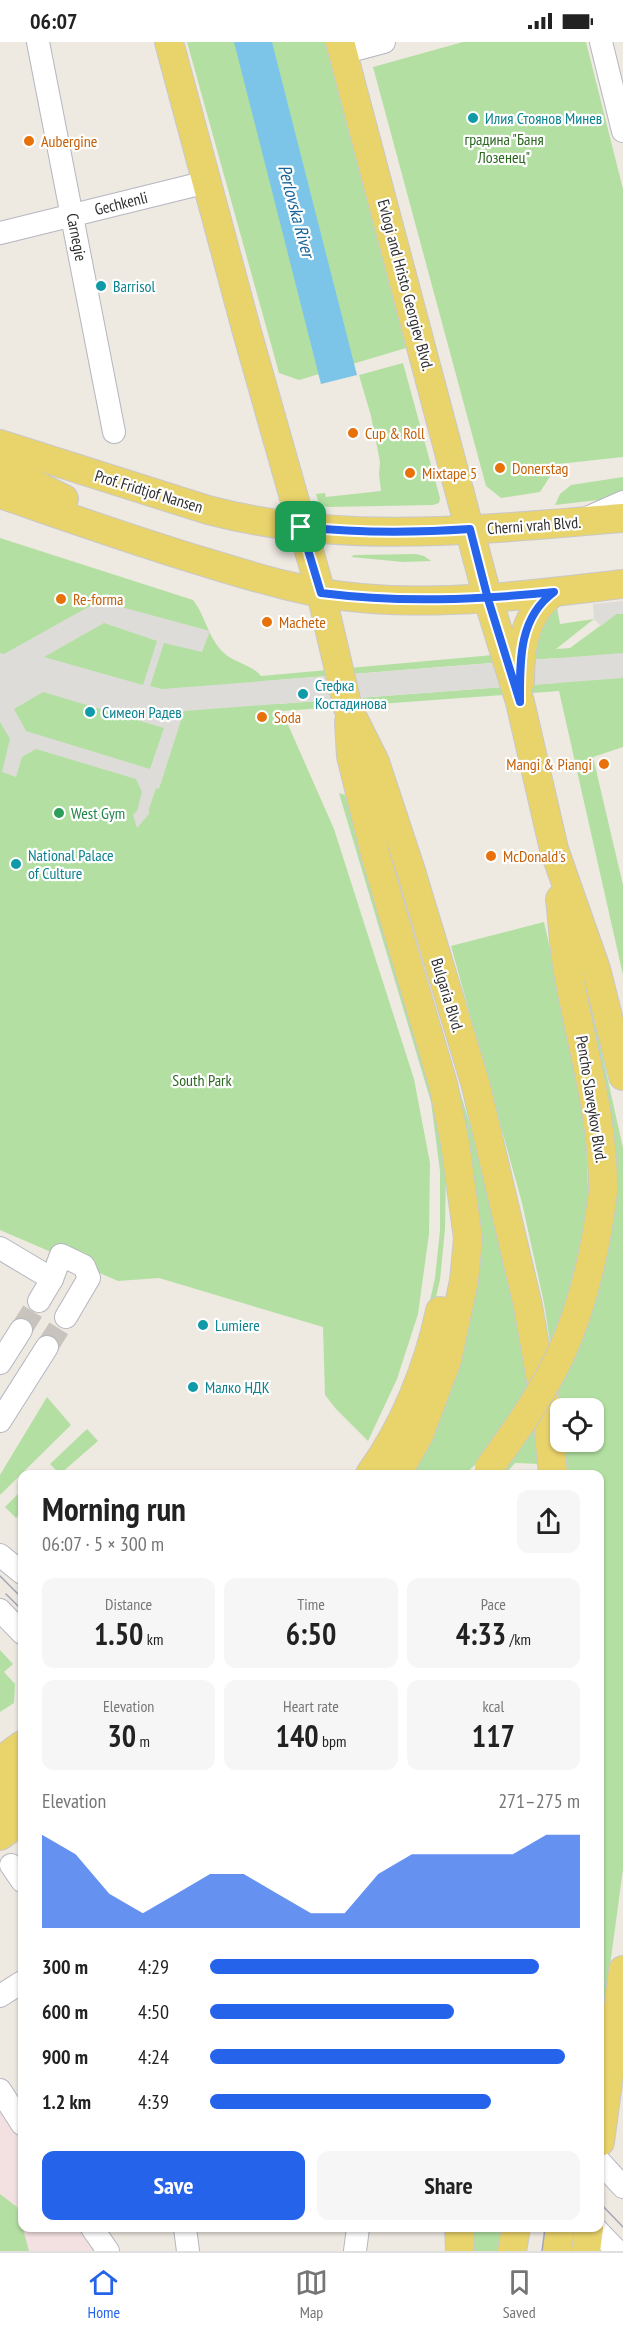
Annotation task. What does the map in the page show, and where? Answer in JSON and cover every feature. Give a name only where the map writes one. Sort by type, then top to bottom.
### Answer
[{"type":"main road","points":[[169,42],[301,527]]},
{"type":"main road","name":"Evlogi and Hristo Georgiev Blvd.","points":[[341,47],[470,529]]},
{"type":"main road","name":"Prof. Fridtjof Nansen","points":[[0,444],[208,510],[241,519],[301,527]]},
{"type":"main road","points":[[0,472],[36,485],[65,500],[122,536]]},
{"type":"main road","points":[[0,494],[122,536],[260,579],[321,593],[408,601],[488,599],[623,584]]},
{"type":"main road","name":"Cherni vrah Blvd.","points":[[301,527],[344,532],[399,533],[623,518]]},
{"type":"main road","name":"Bulgaria Blvd.","points":[[301,527],[321,593],[348,708],[375,762],[411,871],[476,1086],[528,1306],[546,1414],[553,1470]]},
{"type":"main road","points":[[470,529],[488,599],[520,702],[554,849],[596,969],[623,1076]]},
{"type":"main road","points":[[520,702],[520,658],[526,630],[535,610],[554,592]]},
{"type":"main road","points":[[348,708],[351,756],[358,785],[378,864],[443,1084],[455,1143],[468,1238],[464,1281],[447,1360],[419,1435],[399,1470]]},
{"type":"main road","name":"Pencho Slaveykov Blvd.","points":[[486,1470],[540,1394],[560,1355],[582,1298],[592,1262],[603,1192],[603,1164],[597,1110],[569,975],[554,849]]},
{"type":"main road","points":[[372,1470],[399,1426],[416,1388],[439,1319],[448,1277],[452,1238],[455,1143]]},
{"type":"main road","points":[[0,1761],[18,1748]]},
{"type":"main road","points":[[0,1786],[18,1774]]},
{"type":"main road","points":[[0,1810],[18,1797]]},
{"type":"main road","points":[[0,1836],[18,1823]]},
{"type":"main road","points":[[604,2112],[623,1970]]},
{"type":"main road","points":[[459,2232],[460,2251]]},
{"type":"main road","points":[[512,2251],[515,2232]]},
{"type":"main road","points":[[557,2251],[559,2232]]},
{"type":"street","name":"Carnegie","points":[[38,42],[114,432]]},
{"type":"street","points":[[341,47],[384,42]]},
{"type":"street","points":[[601,42],[623,131]]},
{"type":"street","name":"Gechkenli","points":[[0,233],[207,182]]},
{"type":"street","points":[[579,522],[623,502]]},
{"type":"street","points":[[0,1248],[52,1279]]},
{"type":"street","points":[[39,1301],[52,1279],[61,1255],[84,1266],[89,1278],[66,1317]]},
{"type":"street","points":[[0,1363],[21,1330]]},
{"type":"street","points":[[0,1421],[47,1347]]},
{"type":"street","points":[[0,1555],[18,1570]]},
{"type":"street","points":[[0,1610],[18,1629]]},
{"type":"street","points":[[0,1996],[18,1985]]},
{"type":"street","points":[[0,2090],[18,2118]]},
{"type":"street","points":[[604,2166],[623,2187]]},
{"type":"street","points":[[95,2232],[108,2251]]},
{"type":"street","points":[[185,2232],[188,2251]]},
{"type":"street","points":[[355,2251],[357,2232]]},
{"type":"shaded area","points":[[99,601],[210,631],[202,652],[164,643],[150,686],[162,689],[623,653],[623,678],[184,711],[149,814],[137,828],[133,815],[137,811],[142,792],[136,779],[36,749],[22,757],[16,777],[2,772],[10,739],[0,722],[0,653],[4,654]],"holes":[[[104,623],[157,641],[143,685],[44,657]],[[43,692],[164,728],[150,769],[26,731],[14,709]]]},
{"type":"shaded area","points":[[623,601],[623,614],[616,614],[601,626],[594,619],[593,604]]},
{"type":"shaded area","points":[[0,2090],[18,2118],[18,2232],[95,2232],[108,2251],[0,2251]]},
{"type":"green space","points":[[187,42],[325,42],[406,348],[299,380],[279,373]]},
{"type":"green space","name":"градина \"Баня Лозенец\"","points":[[463,42],[586,42],[623,189],[623,457],[558,464],[540,492],[501,498],[486,486],[373,67]]},
{"type":"green space","points":[[403,363],[440,498],[439,503],[327,507],[319,504],[316,494],[325,493],[326,497],[381,491],[380,462],[371,416],[359,375]]},
{"type":"green space","points":[[623,477],[623,495],[555,505],[560,494],[571,485]]},
{"type":"green space","name":"South Park","points":[[0,538],[193,600],[219,648],[261,676],[537,651],[540,626],[546,616],[557,608],[560,624],[594,619],[556,649],[570,648],[616,614],[623,614],[623,747],[593,757],[623,885],[623,975],[559,691],[282,711],[334,829],[414,1079],[430,1163],[429,1234],[418,1314],[397,1379],[368,1441],[325,1395],[323,1327],[159,1278],[118,1281],[0,1230]],"holes":[[[556,658],[557,683],[278,704],[264,681]]]},
{"type":"green space","points":[[416,554],[431,561],[403,562],[351,557],[354,555]]},
{"type":"green space","points":[[339,793],[345,795],[435,1102],[446,1171],[445,1229],[440,1280],[427,1335],[423,1332],[435,1278],[440,1230],[440,1171],[431,1102]]},
{"type":"green space","points":[[398,888],[481,1161],[527,1365],[541,1464],[515,1463],[509,1470],[491,1470],[479,1461],[469,1470],[408,1470],[471,1281]]},
{"type":"green space","points":[[544,922],[574,1056],[584,1124],[588,1192],[615,1192],[581,985],[586,984],[589,995],[623,1148],[623,1869],[604,2010],[604,1470],[566,1470],[564,1452],[604,1452],[604,1398],[558,1398],[544,1303],[522,1203],[451,946]]},
{"type":"green space","points":[[47,1397],[71,1425],[25,1470],[18,1470],[18,1477],[0,1495],[0,1475]]},
{"type":"green space","points":[[87,1429],[98,1441],[65,1470],[56,1470],[50,1464]]},
{"type":"green space","points":[[18,1494],[18,1516],[16,1518],[5,1507]]},
{"type":"green space","points":[[0,1650],[13,1664],[4,1672],[15,1684],[14,1703],[0,1712]]},
{"type":"green space","points":[[0,2194],[17,2207],[18,2232],[24,2232],[29,2251],[0,2251]]},
{"type":"green space","points":[[465,2232],[505,2232],[502,2251],[466,2251]]},
{"type":"water","name":"Perlovska River","points":[[234,42],[272,42],[357,375],[321,384]]},
{"type":"tunnel","points":[[21,1330],[39,1301]]},
{"type":"tunnel","points":[[47,1347],[66,1317]]},
{"type":"tram line","points":[[0,1576],[18,1594]]},
{"type":"tram line","points":[[6,1594],[18,1606]]},
{"type":"tram line","points":[[604,2207],[623,2227]]},
{"type":"tram line","points":[[542,2251],[544,2232]]},
{"type":"place","name":"Илия Стоянов Минев","points":[[473,118]]},
{"type":"place","name":"Aubergine","points":[[29,141]]},
{"type":"place","name":"Barrisol","points":[[101,286]]},
{"type":"place","name":"Cup & Roll","points":[[353,433]]},
{"type":"place","name":"Donerstag","points":[[500,468]]},
{"type":"place","name":"Mixtape 5","points":[[410,473]]},
{"type":"place","name":"Re-forma","points":[[61,599]]},
{"type":"place","name":"Machete","points":[[267,622]]},
{"type":"place","name":"Стефка Костадинова","points":[[303,694]]},
{"type":"place","name":"Симеон Радев","points":[[90,712]]},
{"type":"place","name":"Soda","points":[[262,717]]},
{"type":"place","name":"Mangi & Piangi","points":[[604,764]]},
{"type":"place","name":"West Gym","points":[[59,813]]},
{"type":"place","name":"McDonald's","points":[[491,856]]},
{"type":"place","name":"National Palace of Culture","points":[[16,864]]},
{"type":"place","name":"Lumiere","points":[[203,1325]]},
{"type":"place","name":"Малко НДК","points":[[193,1387]]},
{"type":"route","points":[[301,527],[321,593],[408,601],[488,599],[554,592],[535,610],[526,630],[520,658],[520,702],[488,599],[470,529],[419,533],[344,532],[301,527]]}]
